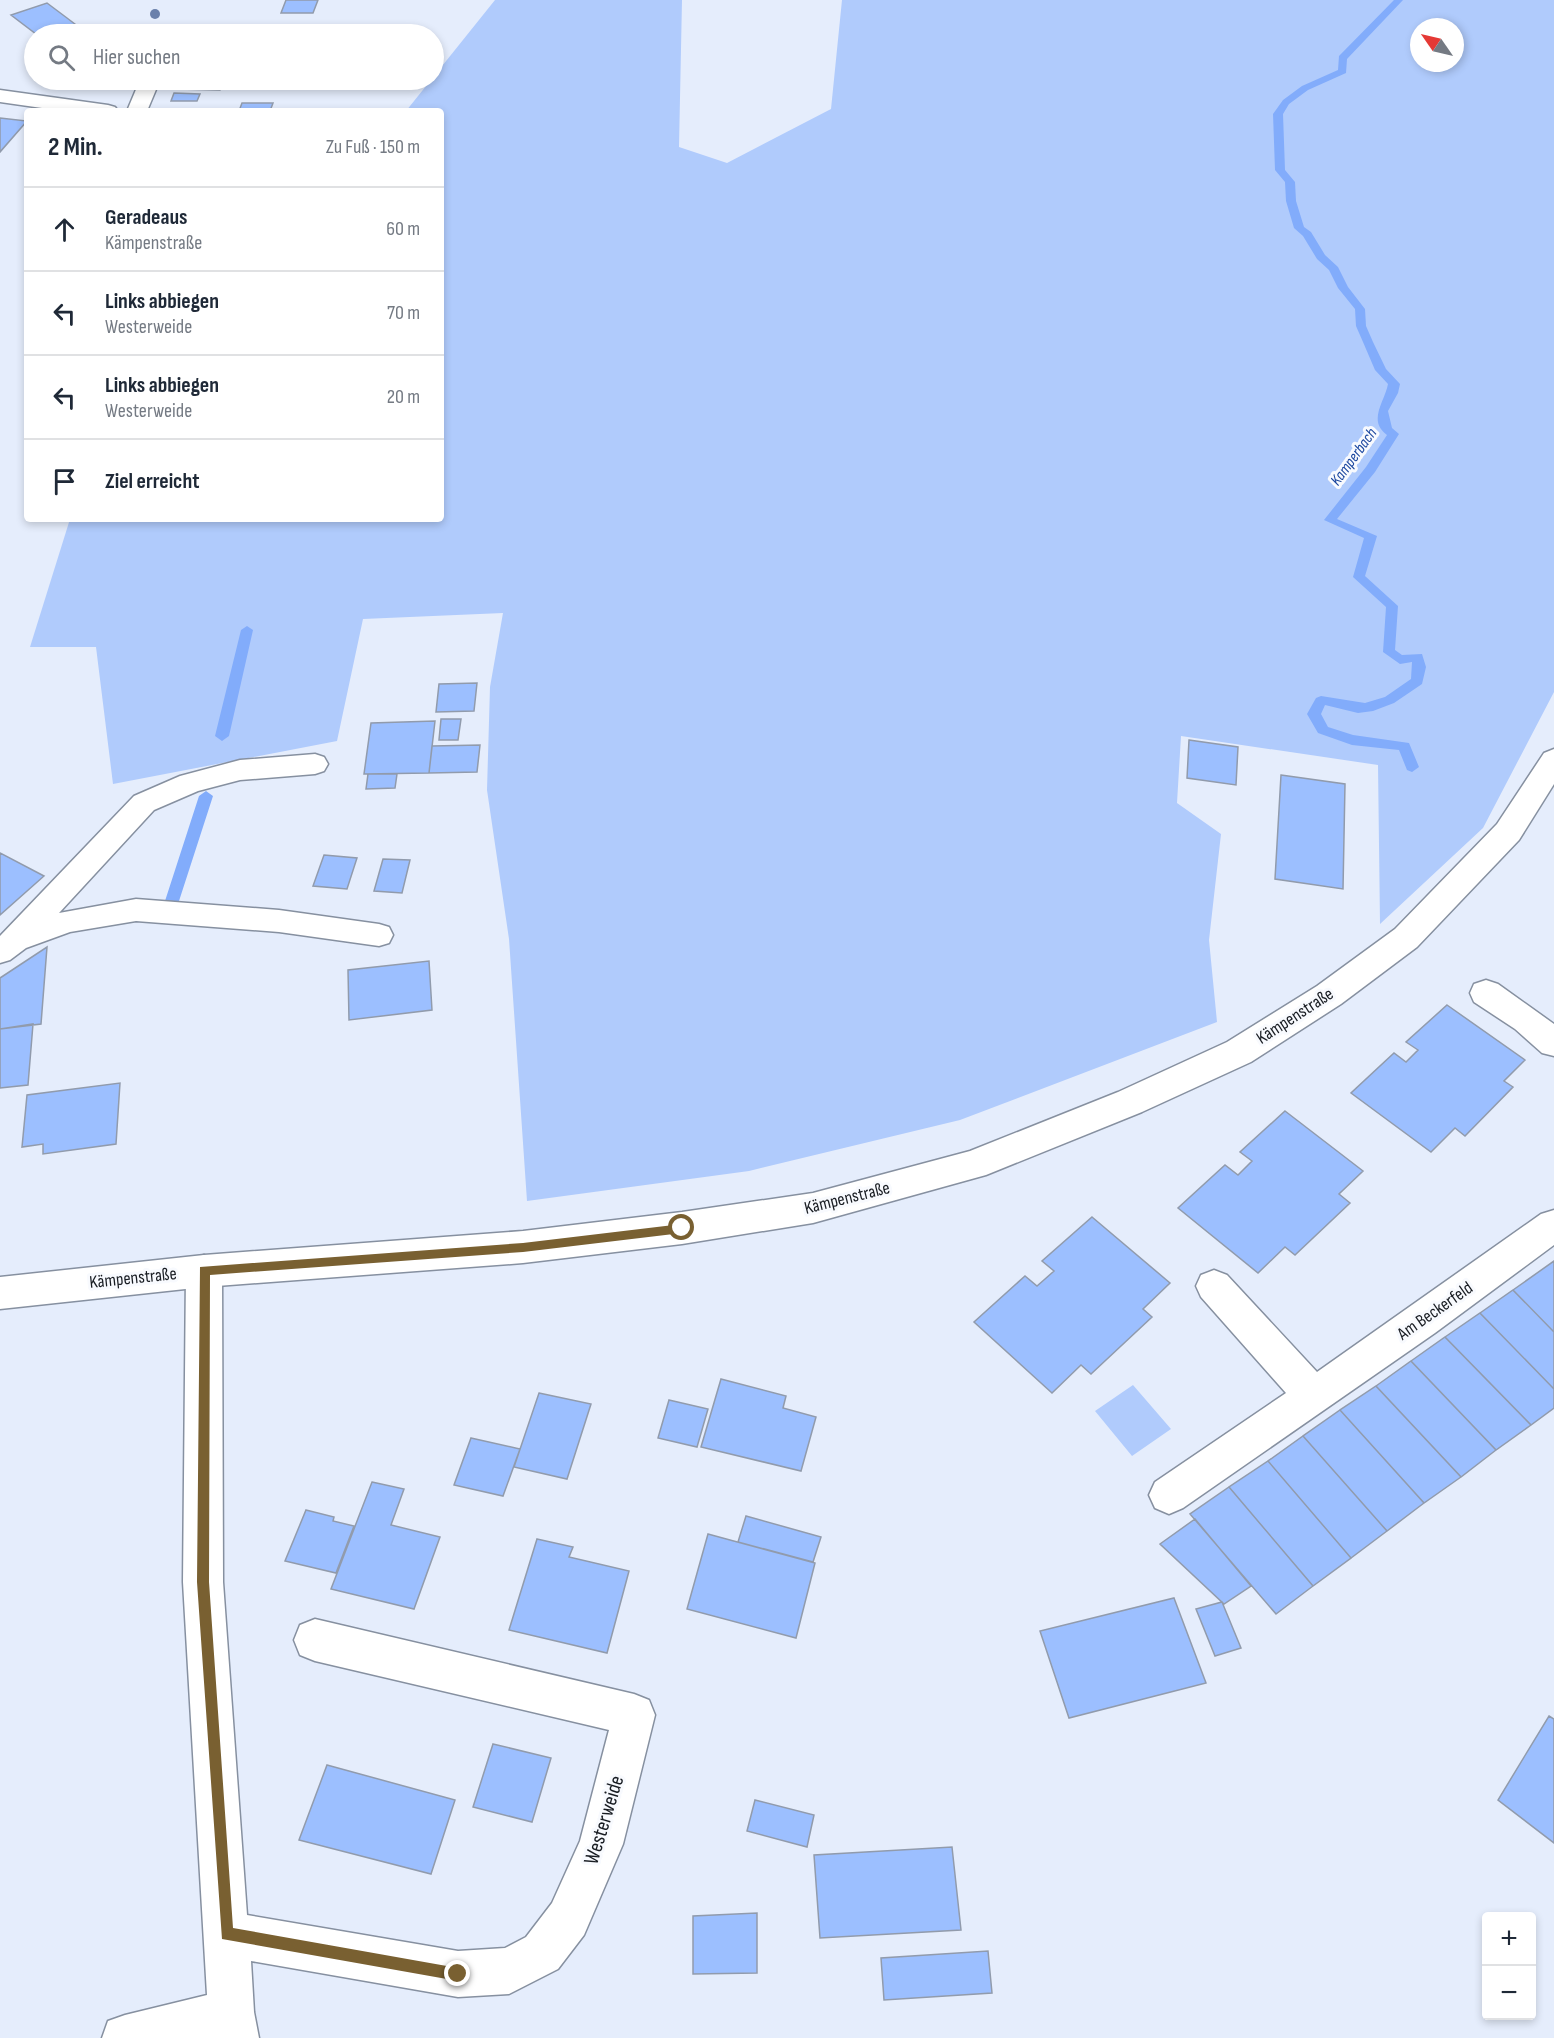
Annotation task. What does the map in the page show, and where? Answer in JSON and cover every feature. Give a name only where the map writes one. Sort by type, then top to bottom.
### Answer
[{"type":"street","points":[[138,108],[146,90]]},
{"type":"street","points":[[0,96],[86,108]]},
{"type":"street","name":"Kämpenstraße","points":[[0,1293],[204,1271],[523,1247],[682,1228],[813,1208],[974,1165],[1130,1102],[1239,1052],[1329,995],[1413,930],[1508,832],[1554,760]]},
{"type":"street","points":[[1486,993],[1527,1020],[1554,1043]]},
{"type":"street","name":"Am Beckerfeld","points":[[1169,1495],[1422,1321],[1554,1225]]},
{"type":"street","points":[[125,2038],[233,2025],[203,1582],[204,1271]]},
{"type":"street","points":[[1214,1286],[1313,1395]]},
{"type":"street","name":"Westerweide","points":[[226,1934],[458,1974],[509,1971],[542,1953],[568,1919],[601,1844],[634,1715],[315,1640]]},
{"type":"lane","points":[[8,946],[144,803],[190,783],[240,770],[315,764]]},
{"type":"lane","points":[[8,946],[68,921],[136,910],[279,921],[378,935]]},
{"type":"shaded area","points":[[495,0],[682,0],[679,147],[727,163],[831,109],[842,0],[1554,0],[1554,692],[1483,828],[1380,924],[1378,765],[1181,736],[1177,803],[1221,834],[1209,940],[1217,1022],[960,1120],[749,1171],[527,1201],[509,939],[487,790],[490,687],[503,613],[363,619],[337,741],[113,784],[96,647],[30,647],[69,522],[444,522],[444,108],[408,108],[423,90],[444,90],[444,64]]},
{"type":"shaded area","points":[[1133,1385],[1171,1429],[1132,1456],[1095,1411]]},
{"type":"building","points":[[286,0],[318,0],[313,13],[281,13]]},
{"type":"building","points":[[47,3],[75,24],[24,25],[11,15]]},
{"type":"building","points":[[174,93],[200,94],[197,101],[171,101]]},
{"type":"building","points":[[242,103],[273,103],[271,108],[240,108]]},
{"type":"building","points":[[0,118],[24,121],[24,124],[0,152]]},
{"type":"building","points":[[477,683],[474,711],[436,712],[439,684]]},
{"type":"building","points":[[441,719],[461,719],[458,740],[439,740]]},
{"type":"building","points":[[435,721],[429,773],[364,774],[371,723]]},
{"type":"building","points":[[1189,740],[1238,747],[1236,785],[1187,778]]},
{"type":"building","points":[[480,745],[477,772],[429,773],[432,746]]},
{"type":"building","points":[[368,774],[397,774],[395,788],[366,789]]},
{"type":"building","points":[[1281,775],[1345,784],[1343,889],[1275,879]]},
{"type":"building","points":[[0,853],[44,876],[0,915]]},
{"type":"building","points":[[324,855],[357,858],[347,889],[313,886]]},
{"type":"building","points":[[383,859],[410,860],[402,893],[374,891]]},
{"type":"building","points":[[47,947],[41,1024],[0,1029],[0,978]]},
{"type":"building","points":[[429,961],[432,1010],[349,1020],[348,970]]},
{"type":"building","points":[[1447,1005],[1525,1060],[1504,1081],[1513,1087],[1465,1136],[1455,1128],[1431,1152],[1351,1093],[1394,1053],[1406,1062],[1418,1050],[1406,1042]]},
{"type":"building","points":[[33,1024],[28,1085],[0,1088],[0,1029]]},
{"type":"building","points":[[120,1083],[116,1144],[43,1154],[43,1144],[22,1147],[27,1095]]},
{"type":"building","points":[[1285,1111],[1363,1171],[1339,1194],[1350,1203],[1295,1255],[1285,1247],[1258,1273],[1178,1208],[1225,1165],[1238,1175],[1252,1161],[1240,1152]]},
{"type":"building","points":[[1092,1217],[1170,1283],[1143,1309],[1152,1317],[1091,1374],[1081,1365],[1052,1393],[974,1322],[1025,1276],[1037,1286],[1054,1271],[1042,1261]]},
{"type":"building","points":[[1554,1261],[1554,1332],[1513,1290]]},
{"type":"building","points":[[1513,1290],[1554,1332],[1554,1389],[1480,1313]]},
{"type":"building","points":[[1480,1313],[1554,1389],[1554,1408],[1531,1425],[1445,1337]]},
{"type":"building","points":[[1445,1337],[1531,1425],[1496,1450],[1411,1361]]},
{"type":"building","points":[[1411,1361],[1496,1450],[1461,1477],[1376,1386]]},
{"type":"building","points":[[721,1379],[786,1396],[783,1408],[816,1417],[801,1471],[701,1447]]},
{"type":"building","points":[[1376,1386],[1461,1477],[1424,1503],[1340,1410]]},
{"type":"building","points":[[539,1393],[591,1404],[567,1479],[514,1467]]},
{"type":"building","points":[[669,1400],[708,1409],[697,1447],[658,1438]]},
{"type":"building","points":[[1340,1410],[1424,1503],[1387,1531],[1303,1436]]},
{"type":"building","points":[[1303,1436],[1387,1531],[1351,1558],[1268,1461]]},
{"type":"building","points":[[471,1438],[520,1449],[503,1496],[454,1485]]},
{"type":"building","points":[[1268,1461],[1351,1558],[1313,1586],[1229,1487]]},
{"type":"building","points":[[372,1482],[404,1489],[391,1525],[440,1537],[414,1609],[331,1589]]},
{"type":"building","points":[[1229,1487],[1313,1586],[1276,1614],[1190,1514]]},
{"type":"building","points":[[306,1510],[334,1517],[333,1521],[354,1526],[336,1573],[285,1561]]},
{"type":"building","points":[[746,1516],[821,1537],[813,1562],[738,1542]]},
{"type":"building","points":[[1195,1519],[1251,1586],[1224,1604],[1160,1544]]},
{"type":"building","points":[[708,1534],[815,1563],[796,1638],[687,1609]]},
{"type":"building","points":[[537,1539],[573,1547],[569,1557],[629,1571],[607,1653],[509,1630]]},
{"type":"building","points":[[1174,1598],[1206,1683],[1069,1718],[1040,1631]]},
{"type":"building","points":[[1222,1602],[1241,1648],[1215,1656],[1196,1609]]},
{"type":"building","points":[[1549,1716],[1554,1719],[1554,1843],[1498,1800]]},
{"type":"building","points":[[493,1744],[551,1758],[532,1822],[473,1807]]},
{"type":"building","points":[[327,1765],[455,1800],[431,1874],[299,1840]]},
{"type":"building","points":[[755,1800],[814,1815],[807,1847],[747,1831]]},
{"type":"building","points":[[952,1847],[961,1930],[820,1938],[814,1855]]},
{"type":"building","points":[[757,1913],[757,1973],[693,1974],[693,1916]]},
{"type":"building","points":[[988,1951],[992,1993],[884,2000],[881,1958]]},
{"type":"waterway","name":"Kamperbach","points":[[1399,0],[1342,58],[1343,71],[1305,88],[1286,102],[1278,114],[1280,170],[1290,182],[1291,201],[1299,228],[1307,234],[1321,257],[1334,269],[1343,288],[1360,309],[1361,326],[1368,342],[1381,370],[1394,384],[1392,393],[1382,411],[1387,430],[1393,434],[1371,469],[1330,520],[1371,536],[1359,577],[1392,606],[1389,652],[1400,660],[1417,657],[1420,667],[1417,681],[1381,704],[1358,708],[1321,701],[1314,714],[1323,730],[1352,740],[1404,746],[1412,767]]},
{"type":"waterway","points":[[222,736],[247,630]]},
{"type":"waterway","points":[[172,901],[206,796]]},
{"type":"route","points":[[458,1974],[411,1968],[226,1934],[203,1582],[204,1271],[523,1247],[682,1228]]}]
